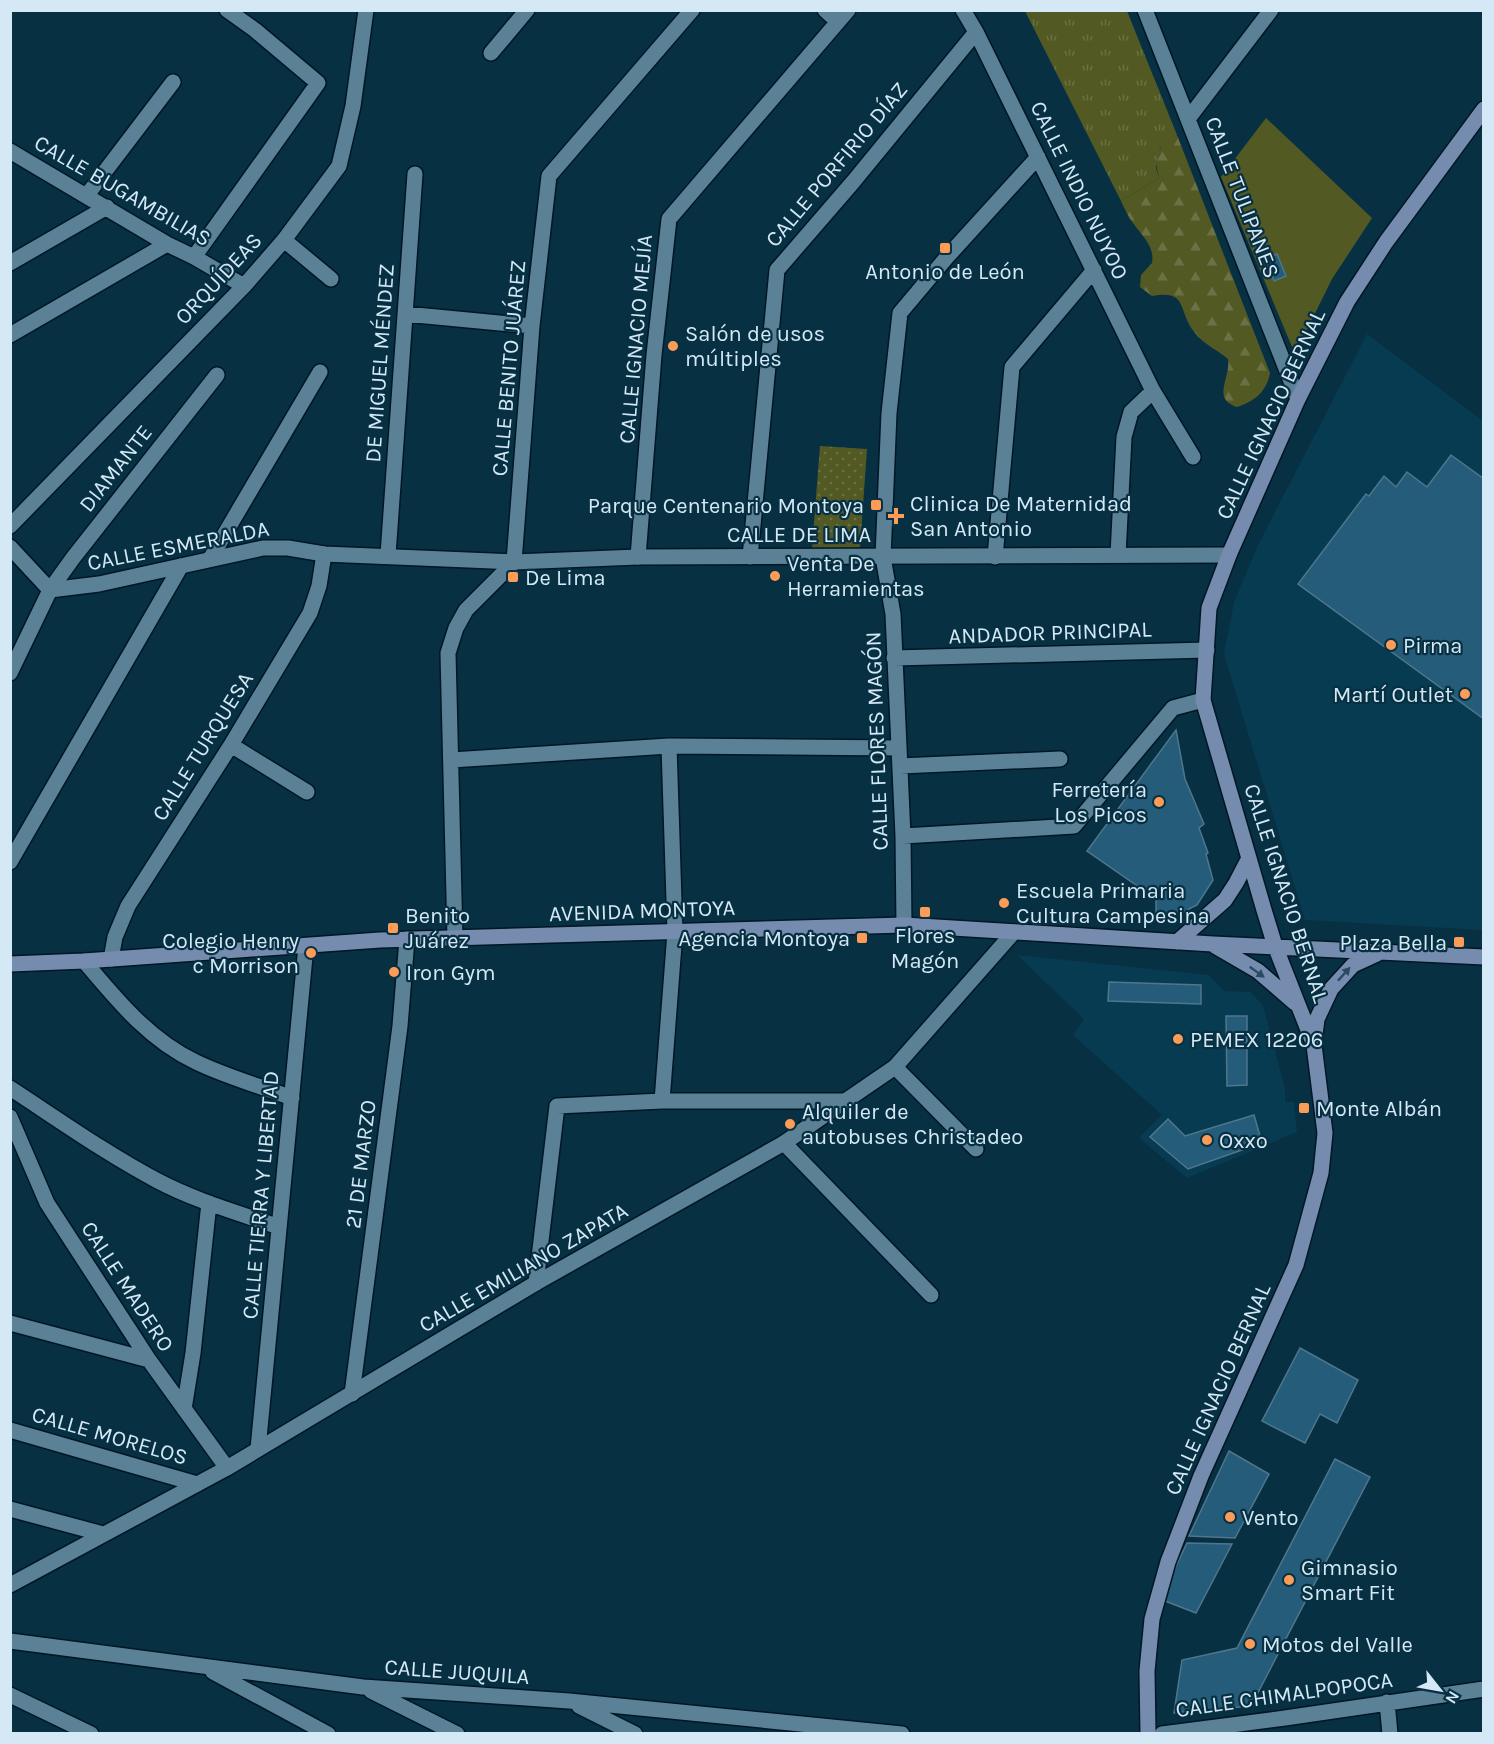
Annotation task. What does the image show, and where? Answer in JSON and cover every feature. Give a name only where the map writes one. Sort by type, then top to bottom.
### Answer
[{"type":"main road","name":"CALLE IGNACIO BERNAL","points":[[1148,1734],[1147,1671],[1152,1619],[1168,1562],[1201,1476],[1296,1265],[1322,1173],[1325,1133],[1314,1045],[1275,946],[1203,700],[1209,608],[1229,555],[1298,399],[1347,302],[1386,242],[1484,109]]},
{"type":"main road","points":[[1177,942],[1225,900],[1249,858]]},
{"type":"main road","name":"AVENIDA MONTOYA","points":[[10,964],[407,939],[903,925],[1212,944],[1484,957]]},
{"type":"main road","points":[[1212,944],[1258,971],[1298,1005]]},
{"type":"main road","points":[[1314,1045],[1317,1019],[1331,990],[1353,965],[1380,952]]},
{"type":"street","points":[[194,257],[318,83],[255,30],[227,10]]},
{"type":"street","name":"ORQUÍDEAS","points":[[10,526],[244,286],[284,240],[339,166],[352,106],[366,10]]},
{"type":"street","points":[[491,53],[527,10]]},
{"type":"street","name":"CALLE BENITO JUÁREZ","points":[[514,562],[532,326],[549,176],[692,10]]},
{"type":"street","points":[[825,10],[843,16]]},
{"type":"street","name":"CALLE INDIO NUYOO","points":[[963,10],[976,32],[1153,391],[1193,457]]},
{"type":"street","name":"CALLE TULIPANES","points":[[1145,10],[1298,399]]},
{"type":"street","points":[[1188,119],[1271,10]]},
{"type":"street","name":"CALLE IGNACIO MEJÍA","points":[[638,557],[654,355],[669,219],[843,16]]},
{"type":"street","name":"CALLE PORFIRIO DÍAZ","points":[[750,557],[777,270],[853,182],[976,32]]},
{"type":"street","points":[[87,195],[173,82]]},
{"type":"street","name":"CALLE BUGAMBILIAS","points":[[10,152],[87,195],[167,244],[244,286]]},
{"type":"street","name":"CALLE FLORES MAGÓN","points":[[903,925],[903,836],[893,614],[882,556],[889,413],[900,313],[947,257],[1038,157]]},
{"type":"street","name":"DE MIGUEL MÉNDEZ","points":[[388,555],[415,174]]},
{"type":"street","points":[[10,263],[106,207]]},
{"type":"street","points":[[284,240],[331,279]]},
{"type":"street","points":[[10,335],[167,244]]},
{"type":"street","points":[[995,557],[1012,367],[1094,270]]},
{"type":"street","points":[[405,314],[532,326]]},
{"type":"street","points":[[210,559],[320,372]]},
{"type":"street","name":"DIAMANTE","points":[[50,590],[217,375]]},
{"type":"street","points":[[1118,555],[1124,437],[1131,412],[1153,391]]},
{"type":"street","points":[[10,547],[50,590],[10,673]]},
{"type":"street","name":"CALLE ESMERALDA","points":[[50,590],[99,584],[263,548],[288,548],[324,554],[514,562]]},
{"type":"street","name":"CALLE TURQUESA","points":[[111,959],[115,937],[128,906],[231,745],[310,613],[319,586],[324,554]]},
{"type":"street","name":"CALLE DE LIMA","points":[[514,562],[638,557],[1229,555]]},
{"type":"street","points":[[455,938],[448,653],[456,628],[466,610],[514,562]]},
{"type":"street","points":[[10,862],[181,566]]},
{"type":"street","name":"ANDADOR PRINCIPAL","points":[[894,658],[1207,650]]},
{"type":"street","points":[[903,836],[1074,826],[1173,708],[1203,700]]},
{"type":"street","points":[[231,745],[307,792]]},
{"type":"street","points":[[451,760],[669,746],[899,748]]},
{"type":"street","points":[[662,1101],[675,932],[669,746]]},
{"type":"street","points":[[900,766],[1060,759]]},
{"type":"street","name":"CALLE EMILIANO ZAPATA","points":[[10,1585],[227,1468],[536,1282],[784,1143],[895,1067],[1014,932]]},
{"type":"street","name":"21 DE MARZO","points":[[352,1394],[400,1026],[407,939]]},
{"type":"street","name":"CALLE TIERRA Y LIBERTAD","points":[[258,1449],[306,946]]},
{"type":"street","points":[[84,961],[123,1008],[166,1045],[196,1062],[292,1098]]},
{"type":"street","points":[[895,1067],[976,1149]]},
{"type":"street","points":[[10,1088],[159,1182],[208,1203],[279,1227]]},
{"type":"street","points":[[536,1282],[557,1106],[662,1101],[843,1101]]},
{"type":"street","name":"CALLE MADERO","points":[[10,1117],[47,1203],[149,1360],[227,1468]]},
{"type":"street","points":[[784,1143],[931,1295]]},
{"type":"street","points":[[184,1410],[193,1353],[208,1203]]},
{"type":"street","points":[[10,1323],[149,1360]]},
{"type":"street","name":"CALLE MORELOS","points":[[10,1430],[197,1484]]},
{"type":"street","points":[[10,1509],[103,1534]]},
{"type":"street","name":"CALLE JUQUILA","points":[[10,1641],[363,1687],[569,1701],[902,1734]]},
{"type":"street","points":[[205,1668],[328,1734]]},
{"type":"street","points":[[363,1687],[457,1734]]},
{"type":"street","name":"CALLE CHIMALPOPOCA","points":[[1162,1734],[1286,1726],[1387,1702],[1484,1689]]},
{"type":"street","points":[[10,1695],[91,1734]]},
{"type":"street","points":[[569,1701],[635,1734]]},
{"type":"street","points":[[1387,1702],[1390,1734]]},
{"type":"shaded area","name":"Plaza Bella","points":[[1367,334],[1483,421],[1483,930],[1305,920],[1224,654],[1234,602],[1258,545]]},
{"type":"shaded area","points":[[1017,955],[1209,975],[1224,991],[1250,992],[1263,1005],[1285,1089],[1285,1102],[1294,1102],[1297,1132],[1187,1178],[1139,1138],[1162,1115],[1073,1035],[1084,1019]]},
{"type":"green space","points":[[1025,11],[1127,11],[1177,135],[1160,148],[1156,168],[1159,178],[1121,201]]},
{"type":"green space","points":[[1266,118],[1372,218],[1332,279],[1295,354],[1221,177]]},
{"type":"green space","points":[[1177,135],[1270,373],[1259,395],[1237,407],[1225,399],[1224,387],[1228,359],[1195,333],[1177,299],[1164,295],[1152,296],[1140,287],[1141,275],[1152,263],[1152,251],[1121,201],[1159,178],[1156,163],[1158,152]]},
{"type":"green space","points":[[820,446],[867,449],[860,548],[812,549]]},
{"type":"building","points":[[1277,254],[1286,276],[1274,281],[1265,259]]},
{"type":"building","points":[[1451,455],[1484,479],[1484,719],[1298,584],[1366,494],[1369,496],[1384,476],[1396,487],[1407,472],[1427,487]]},
{"type":"building","name":"Ferretería Los Picos","points":[[1176,730],[1185,779],[1204,824],[1199,828],[1208,853],[1206,854],[1213,880],[1197,905],[1173,917],[1156,918],[1156,899],[1087,851]]},
{"type":"building","points":[[1109,982],[1201,985],[1201,1004],[1108,1001]]},
{"type":"building","points":[[1226,1016],[1247,1016],[1247,1085],[1227,1086]]},
{"type":"building","name":"Oxxo","points":[[1254,1115],[1262,1143],[1188,1169],[1150,1137],[1168,1119],[1185,1136]]},
{"type":"building","points":[[1300,1348],[1358,1380],[1337,1423],[1320,1414],[1305,1443],[1262,1421]]},
{"type":"building","points":[[1229,1451],[1269,1474],[1235,1538],[1189,1536]]},
{"type":"building","points":[[1335,1459],[1370,1477],[1251,1706],[1174,1713],[1182,1660],[1237,1648]]},
{"type":"building","points":[[1187,1543],[1232,1544],[1196,1613],[1160,1599]]},
{"type":"place","name":"Antonio de León","points":[[945,248]]},
{"type":"place","name":"Salón de usos múltiples","points":[[673,346]]},
{"type":"place","name":"Parque Centenario Montoya","points":[[876,505]]},
{"type":"place","name":"Clinica De Maternidad San Antonio","points":[[896,516]]},
{"type":"place","name":"Venta De Herramientas","points":[[775,576]]},
{"type":"place","name":"De Lima","points":[[513,577]]},
{"type":"place","name":"Pirma","points":[[1391,645]]},
{"type":"place","name":"Martí Outlet","points":[[1465,694]]},
{"type":"place","name":"Ferretería Los Picos","points":[[1159,802]]},
{"type":"place","name":"Escuela Primaria Cultura Campesina","points":[[1004,903]]},
{"type":"place","name":"Flores Magón","points":[[925,912]]},
{"type":"place","name":"Benito Juárez","points":[[393,928]]},
{"type":"place","name":"Agencia Montoya","points":[[862,938]]},
{"type":"place","name":"Plaza Bella","points":[[1459,942]]},
{"type":"place","name":"Colegio Henry c Morrison","points":[[311,953]]},
{"type":"place","name":"Iron Gym","points":[[394,972]]},
{"type":"place","name":"PEMEX 12206","points":[[1178,1039]]},
{"type":"place","name":"Monte Albán","points":[[1304,1108]]},
{"type":"place","name":"Alquiler de autobuses Christadeo","points":[[790,1124]]},
{"type":"place","name":"Oxxo","points":[[1207,1140]]},
{"type":"place","name":"Vento","points":[[1230,1517]]},
{"type":"place","name":"Gimnasio Smart Fit","points":[[1289,1580]]},
{"type":"place","name":"Motos del Valle","points":[[1250,1644]]}]
